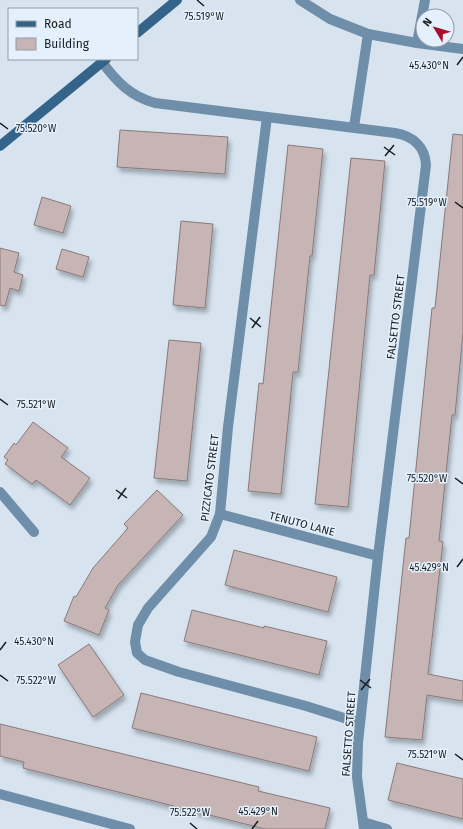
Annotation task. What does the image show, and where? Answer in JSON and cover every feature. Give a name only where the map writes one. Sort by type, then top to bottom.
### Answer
[{"type":"main road","points":[[138,32],[177,0]]},
{"type":"main road","points":[[0,146],[104,60]]},
{"type":"street","points":[[300,0],[330,18],[368,34],[415,44]]},
{"type":"street","points":[[354,127],[368,34]]},
{"type":"street","name":"FALSETTO STREET","points":[[104,60],[127,90],[145,100],[155,103],[395,132],[407,136],[424,151],[426,165],[378,556],[360,723],[357,777],[363,826]]},
{"type":"street","name":"PIZZICATO STREET","points":[[267,117],[228,427],[220,514],[212,537],[148,608],[138,624],[134,642],[137,653],[145,660],[179,672],[306,706],[360,723]]},
{"type":"street","points":[[0,492],[34,532]]},
{"type":"street","name":"TENUTO LANE","points":[[220,514],[378,556]]},
{"type":"street","points":[[0,794],[130,829]]},
{"type":"street","points":[[363,826],[386,829]]},
{"type":"building","points":[[120,130],[228,137],[225,174],[117,167]]},
{"type":"building","points":[[453,134],[463,135],[463,333],[455,415],[452,415],[439,541],[443,542],[428,674],[463,681],[463,701],[427,695],[422,740],[385,737],[406,538],[409,538],[432,308],[435,308]]},
{"type":"building","points":[[288,145],[323,149],[298,372],[293,372],[281,494],[248,491],[259,383],[263,384]]},
{"type":"building","points":[[351,158],[385,161],[374,275],[370,275],[348,507],[315,504]]},
{"type":"building","points":[[42,197],[71,206],[63,233],[34,225]]},
{"type":"building","points":[[181,221],[213,224],[205,308],[173,305]]},
{"type":"building","points":[[0,248],[19,253],[14,272],[23,275],[19,291],[10,288],[5,306],[0,305]]},
{"type":"building","points":[[62,249],[89,257],[83,277],[56,269]]},
{"type":"building","points":[[169,340],[201,343],[187,481],[154,478]]},
{"type":"building","points":[[33,422],[68,448],[61,457],[90,478],[70,505],[36,480],[32,484],[5,464],[8,460],[4,457],[14,443],[16,445]]},
{"type":"building","points":[[157,490],[183,515],[118,585],[105,608],[109,610],[99,635],[64,621],[74,596],[76,597],[93,568],[128,528],[124,524]]},
{"type":"building","points":[[234,550],[337,577],[328,612],[225,585]]},
{"type":"building","points":[[192,610],[264,628],[264,626],[327,641],[319,675],[184,641]]},
{"type":"building","points":[[89,644],[124,695],[93,717],[58,665]]},
{"type":"building","points":[[141,693],[317,737],[309,771],[132,728]]},
{"type":"building","points":[[0,724],[259,787],[258,791],[330,808],[325,829],[265,829],[23,768],[24,762],[0,756]]},
{"type":"building","points":[[397,763],[463,779],[463,819],[388,800]]}]
